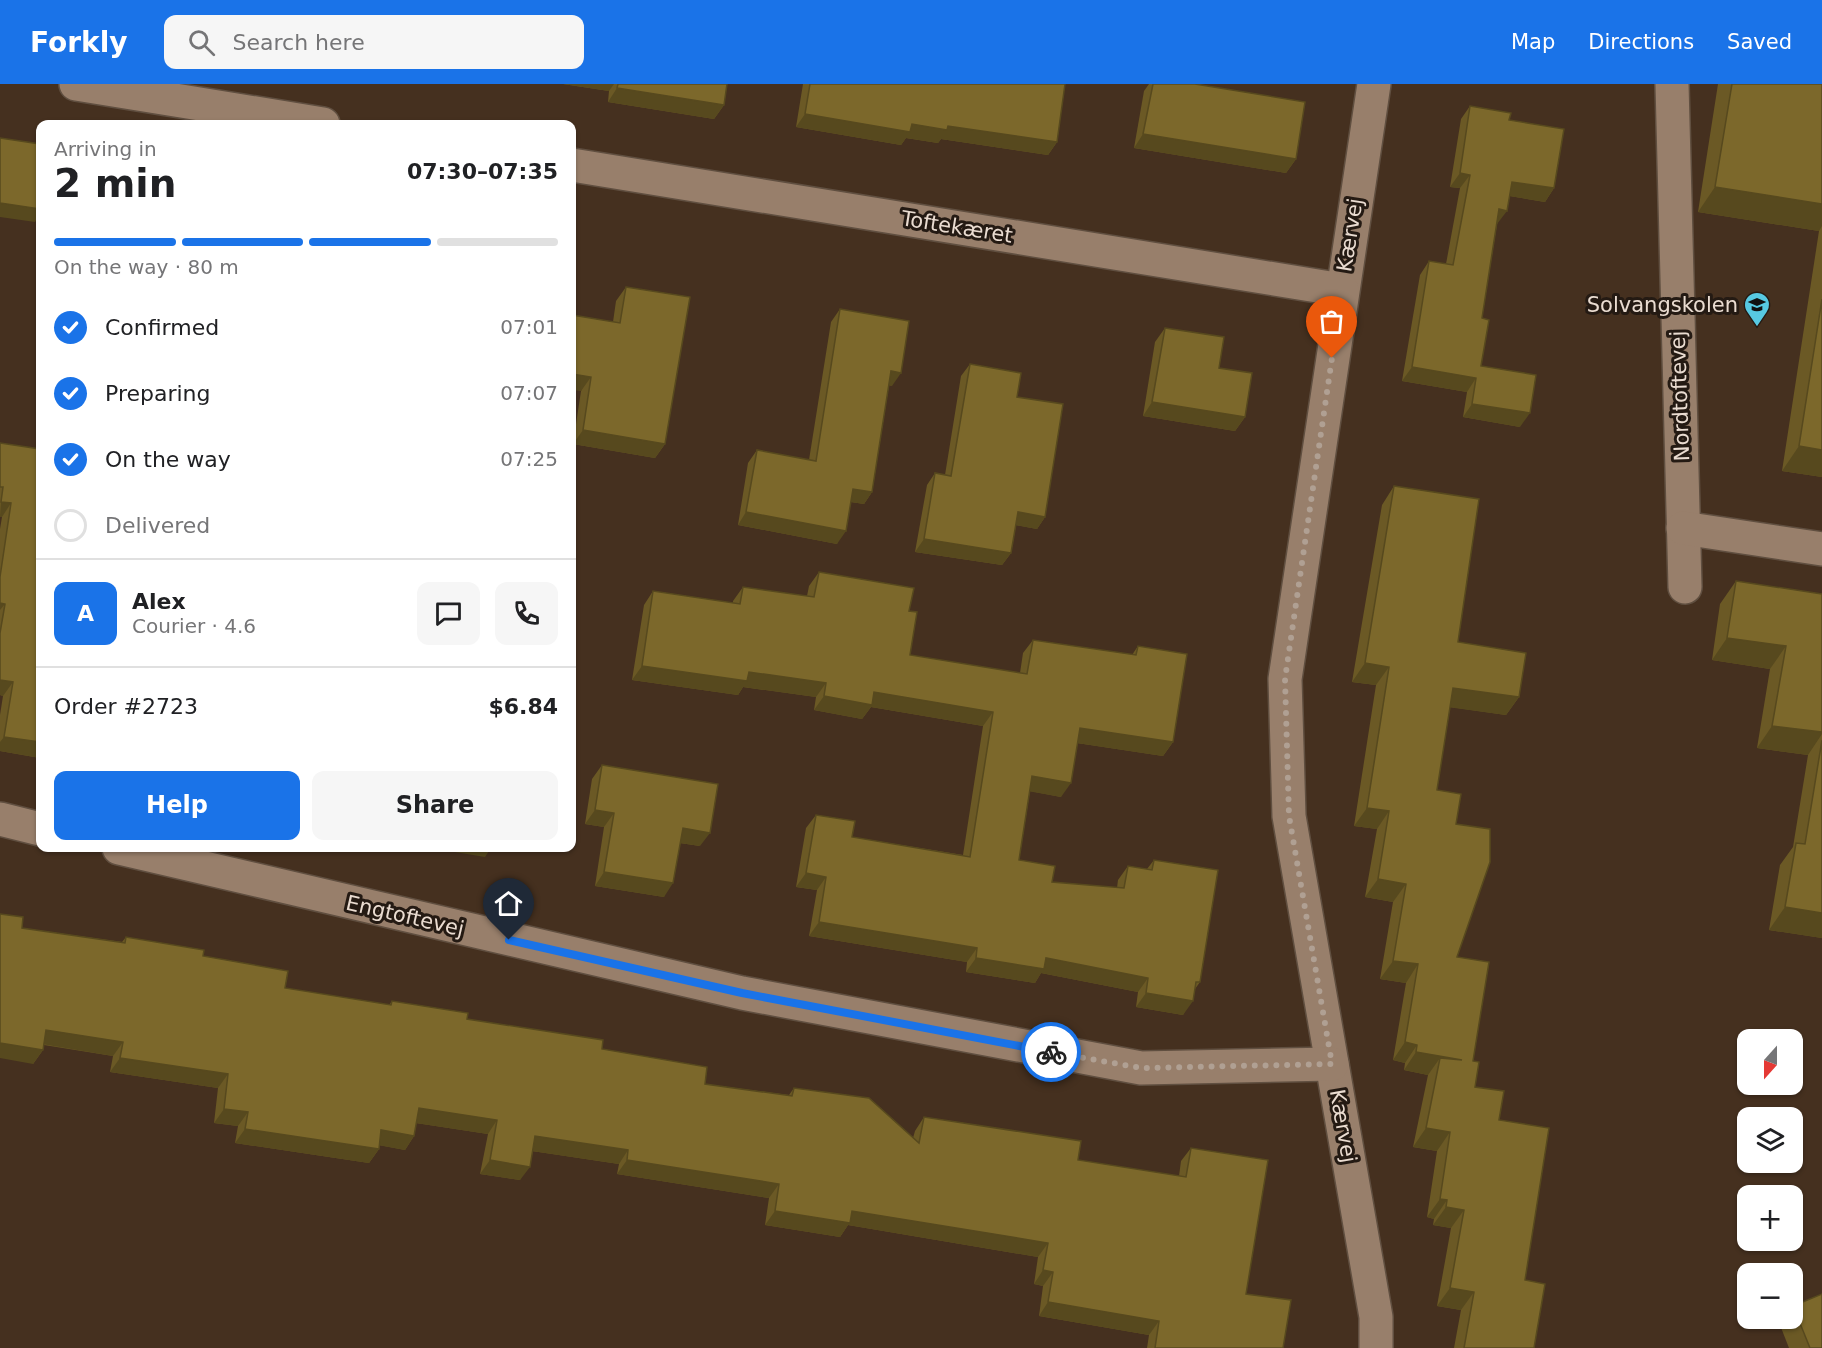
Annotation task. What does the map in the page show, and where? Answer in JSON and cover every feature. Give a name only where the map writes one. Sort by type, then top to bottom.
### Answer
[{"type":"street","points":[[76,84],[298,120]]},
{"type":"street","name":"Kærvej","points":[[1374,84],[1285,679],[1289,816],[1376,1317],[1376,1348]]},
{"type":"street","name":"Nordtoftevej","points":[[1672,84],[1685,587]]},
{"type":"street","name":"Toftekæret","points":[[576,166],[1342,290]]},
{"type":"street","points":[[1683,528],[1822,549]]},
{"type":"street","points":[[0,819],[36,828]]},
{"type":"street","name":"Engtoftevej","points":[[136,852],[742,993],[1141,1068],[1332,1064]]},
{"type":"building","points":[[618,84],[727,84],[724,105],[617,88]]},
{"type":"building","points":[[810,84],[1065,84],[1057,142],[948,126],[947,130],[912,124],[910,132],[805,114]]},
{"type":"building","points":[[1153,84],[1195,84],[1305,102],[1296,159],[1143,134]]},
{"type":"building","points":[[1732,84],[1822,84],[1822,204],[1715,187]]},
{"type":"building","points":[[1470,106],[1511,113],[1509,120],[1564,129],[1554,188],[1512,182],[1507,211],[1499,209],[1482,318],[1489,320],[1481,366],[1536,375],[1530,413],[1472,404],[1476,378],[1412,367],[1429,261],[1453,265],[1470,175],[1460,173]]},
{"type":"building","points":[[0,138],[36,143],[36,208],[0,203]]},
{"type":"building","points":[[626,287],[690,297],[665,444],[583,430],[591,377],[576,375],[576,316],[620,323]]},
{"type":"building","points":[[1822,299],[1822,450],[1799,446]]},
{"type":"building","points":[[840,309],[909,321],[901,373],[891,371],[872,492],[853,489],[846,531],[746,512],[757,450],[816,461]]},
{"type":"building","points":[[1165,328],[1224,337],[1219,368],[1252,373],[1245,417],[1152,402]]},
{"type":"building","points":[[970,364],[1021,373],[1017,397],[1063,404],[1045,517],[1018,512],[1011,553],[924,539],[935,473],[951,476]]},
{"type":"building","points":[[0,443],[36,448],[36,741],[4,737],[13,682],[0,680],[0,633],[5,604],[0,603],[0,577],[11,503],[1,502],[3,487],[0,487]]},
{"type":"building","points":[[1394,486],[1479,499],[1458,642],[1526,653],[1519,697],[1453,688],[1437,790],[1461,794],[1456,824],[1490,829],[1490,862],[1457,957],[1489,962],[1473,1061],[1479,1062],[1475,1087],[1504,1091],[1499,1120],[1549,1128],[1525,1280],[1545,1284],[1534,1348],[1464,1348],[1474,1292],[1450,1288],[1464,1210],[1446,1207],[1447,1200],[1440,1199],[1450,1132],[1426,1128],[1440,1058],[1462,1060],[1416,1052],[1417,1045],[1405,1042],[1418,964],[1393,961],[1406,884],[1378,879],[1389,811],[1367,808],[1389,667],[1365,663]]},
{"type":"building","points":[[819,572],[914,588],[909,611],[917,612],[910,655],[1027,674],[1033,640],[1136,655],[1138,646],[1187,654],[1173,742],[1080,728],[1071,783],[1032,776],[1019,860],[1055,866],[1052,882],[1124,888],[1128,866],[1152,870],[1154,860],[1218,870],[1200,982],[1196,982],[1193,1001],[1146,993],[1148,978],[1046,958],[1044,969],[976,958],[977,948],[819,922],[826,877],[806,873],[816,815],[855,821],[852,837],[970,857],[993,712],[874,692],[872,705],[824,696],[826,683],[749,672],[747,681],[642,666],[653,591],[740,604],[743,587],[814,597]]},
{"type":"building","points":[[1736,581],[1822,594],[1822,732],[1772,726],[1786,646],[1727,638]]},
{"type":"building","points":[[1822,740],[1822,913],[1785,907],[1796,843],[1805,844]]},
{"type":"building","points":[[602,765],[718,784],[710,833],[683,828],[673,883],[604,872],[614,813],[595,810]]},
{"type":"building","points":[[0,914],[23,917],[22,928],[125,943],[126,937],[204,950],[203,956],[288,971],[285,988],[391,1005],[392,1001],[468,1013],[467,1019],[603,1040],[602,1049],[707,1067],[705,1084],[792,1096],[794,1088],[869,1098],[919,1143],[924,1117],[1081,1141],[1078,1160],[1186,1177],[1191,1148],[1268,1160],[1246,1294],[1291,1300],[1283,1348],[1155,1348],[1159,1321],[1048,1302],[1053,1272],[1043,1270],[1048,1243],[852,1211],[850,1223],[775,1211],[779,1184],[627,1160],[628,1150],[535,1136],[530,1167],[490,1160],[497,1120],[419,1108],[414,1136],[381,1130],[379,1149],[245,1129],[248,1112],[224,1109],[228,1074],[120,1058],[123,1042],[46,1030],[43,1050],[0,1043]]},
{"type":"building","points":[[1822,1294],[1822,1348],[1810,1348],[1802,1329],[1803,1302]]},
{"type":"way so far","points":[[1051,1052],[1141,1068],[1332,1064],[1289,816],[1285,679],[1332,358]]},
{"type":"place","name":"Solvangskolen","points":[[1757,328]]},
{"type":"route","points":[[509,940],[742,993],[1051,1052]]}]
